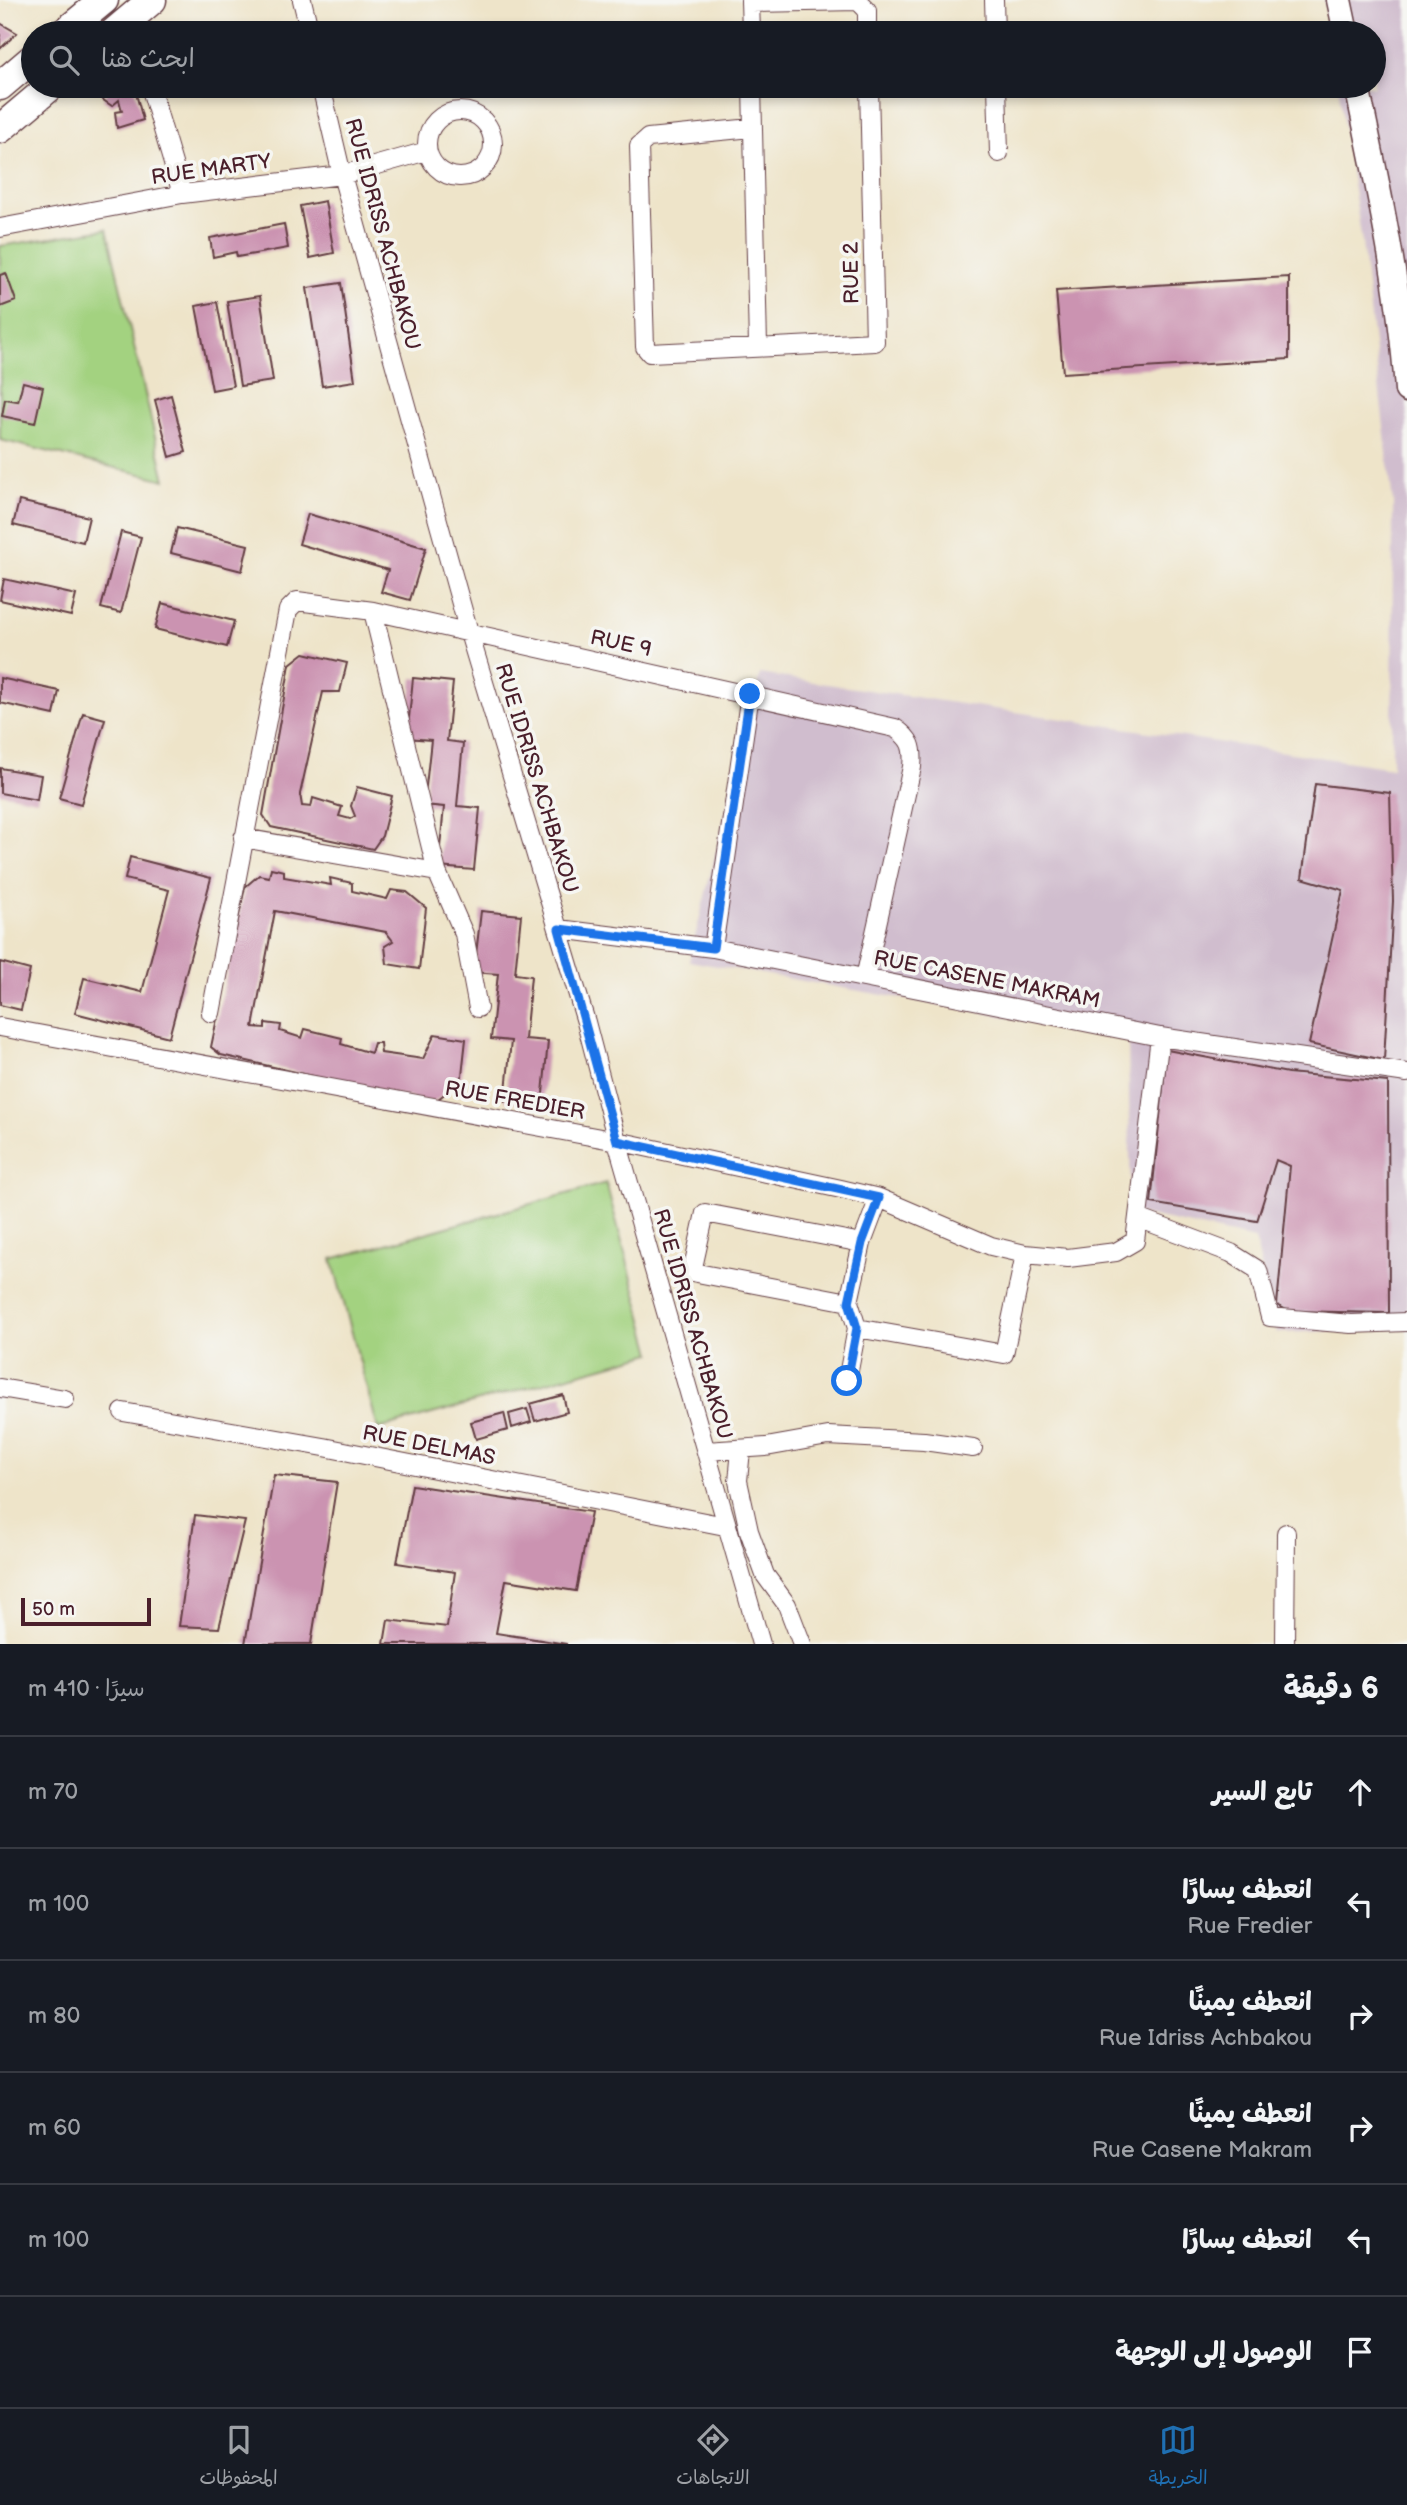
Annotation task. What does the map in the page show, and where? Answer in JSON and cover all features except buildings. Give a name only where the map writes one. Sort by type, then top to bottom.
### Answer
[{"type":"main road","points":[[79,21],[104,0]]},
{"type":"main road","points":[[133,21],[152,0]]},
{"type":"main road","points":[[0,86],[21,68]]},
{"type":"main road","points":[[0,129],[37,98]]},
{"type":"street","points":[[302,0],[307,21]]},
{"type":"street","points":[[994,0],[995,21]]},
{"type":"street","points":[[1339,0],[1343,21]]},
{"type":"street","points":[[751,21],[750,2],[858,1],[867,10],[867,21]]},
{"type":"street","points":[[154,98],[182,194]]},
{"type":"street","name":"RUE IDRISS ACHBAKOU","points":[[324,98],[342,175],[470,636],[559,929],[725,1525],[761,1644]]},
{"type":"street","points":[[751,98],[758,346],[647,352],[639,146],[648,138],[752,128]]},
{"type":"street","name":"RUE 2","points":[[758,346],[875,342],[869,98]]},
{"type":"street","points":[[997,98],[999,153]]},
{"type":"street","points":[[1360,98],[1379,190],[1404,343],[1407,390]]},
{"type":"street","name":"RUE MARTY","points":[[0,228],[182,194],[342,175],[427,151]]},
{"type":"street","name":"RUE 9","points":[[243,838],[291,604],[297,601],[373,611],[470,636],[750,694],[895,728],[909,738],[914,751],[912,766],[865,978]]},
{"type":"street","points":[[373,611],[437,872],[464,934],[478,1008]]},
{"type":"street","points":[[713,948],[750,694]]},
{"type":"street","points":[[211,1013],[243,838],[437,872]]},
{"type":"street","name":"RUE CASENE MAKRAM","points":[[559,929],[713,948],[1160,1037],[1407,1073]]},
{"type":"street","name":"RUE FREDIER","points":[[0,1027],[617,1141],[879,1198],[991,1246],[1025,1254],[1068,1258],[1116,1252],[1135,1241],[1138,1218]]},
{"type":"street","points":[[1160,1037],[1138,1218],[1231,1253],[1258,1270],[1270,1317],[1351,1324],[1407,1322]]},
{"type":"street","points":[[847,1381],[857,1328],[849,1302],[862,1243],[879,1198]]},
{"type":"street","points":[[849,1302],[692,1272],[705,1213],[862,1243]]},
{"type":"street","points":[[857,1328],[1004,1354],[1025,1254]]},
{"type":"street","points":[[0,1388],[65,1399]]},
{"type":"street","name":"RUE DELMAS","points":[[123,1412],[324,1447],[725,1525]]},
{"type":"street","points":[[705,1451],[741,1450],[828,1436],[924,1441],[973,1448]]},
{"type":"street","points":[[741,1450],[738,1481],[749,1531],[765,1576],[787,1605],[802,1644]]},
{"type":"street","points":[[1285,1644],[1286,1533]]},
{"type":"shaded area","points":[[1324,0],[1407,0],[1407,1328],[1277,1333],[1255,1239],[1131,1212],[1128,1038],[689,961],[760,674],[1392,768],[1393,503],[1362,242],[1340,98],[1386,98],[1386,21],[1328,21]]},
{"type":"green space","points":[[107,229],[165,480],[0,440],[0,246]]},
{"type":"green space","points":[[606,1183],[652,1353],[378,1429],[332,1259]]},
{"type":"route","points":[[750,694],[713,948],[559,929],[617,1141],[879,1198],[862,1243],[849,1302],[857,1328],[847,1381]]}]
